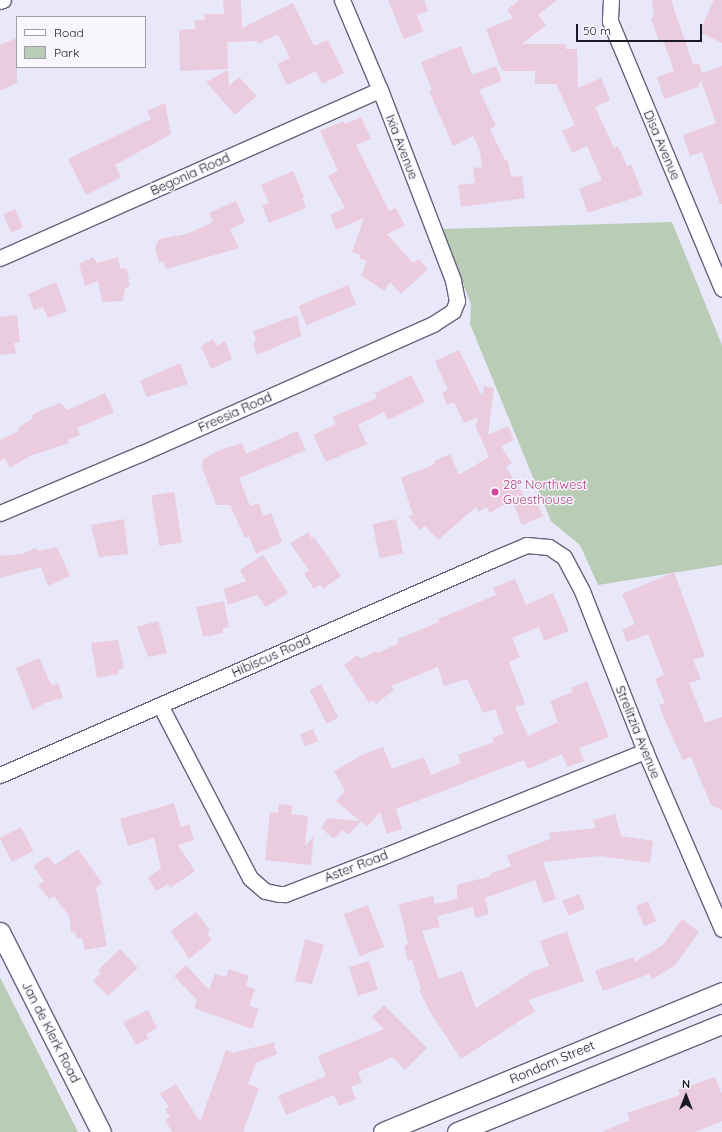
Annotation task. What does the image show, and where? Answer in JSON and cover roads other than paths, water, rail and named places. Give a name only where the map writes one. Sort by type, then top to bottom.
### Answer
[{"type":"street","name":"Ixia Avenue","points":[[342,0],[380,90],[457,296]]},
{"type":"street","name":"Disa Avenue","points":[[611,0],[610,21],[722,289]]},
{"type":"street","name":"Begonia Road","points":[[0,258],[380,90]]},
{"type":"street","name":"Freesia Road","points":[[0,513],[140,454],[433,324],[453,311],[457,296]]},
{"type":"street","name":"Hibiscus Road","points":[[0,775],[526,545],[543,546]]},
{"type":"street","name":"Strelitzia Avenue","points":[[543,546],[559,552],[571,567],[645,751],[722,929]]},
{"type":"street","name":"Aster Road","points":[[160,705],[250,878],[260,888],[273,893],[292,891],[645,751]]},
{"type":"street","name":"Jan de Klerk Road","points":[[0,932],[101,1132]]},
{"type":"street","name":"Rondom Street","points":[[383,1132],[722,992]]},
{"type":"street","points":[[457,1132],[722,1024]]},
{"type":"place","name":"28° Northwest Guesthouse","points":[[495,492]]}]
